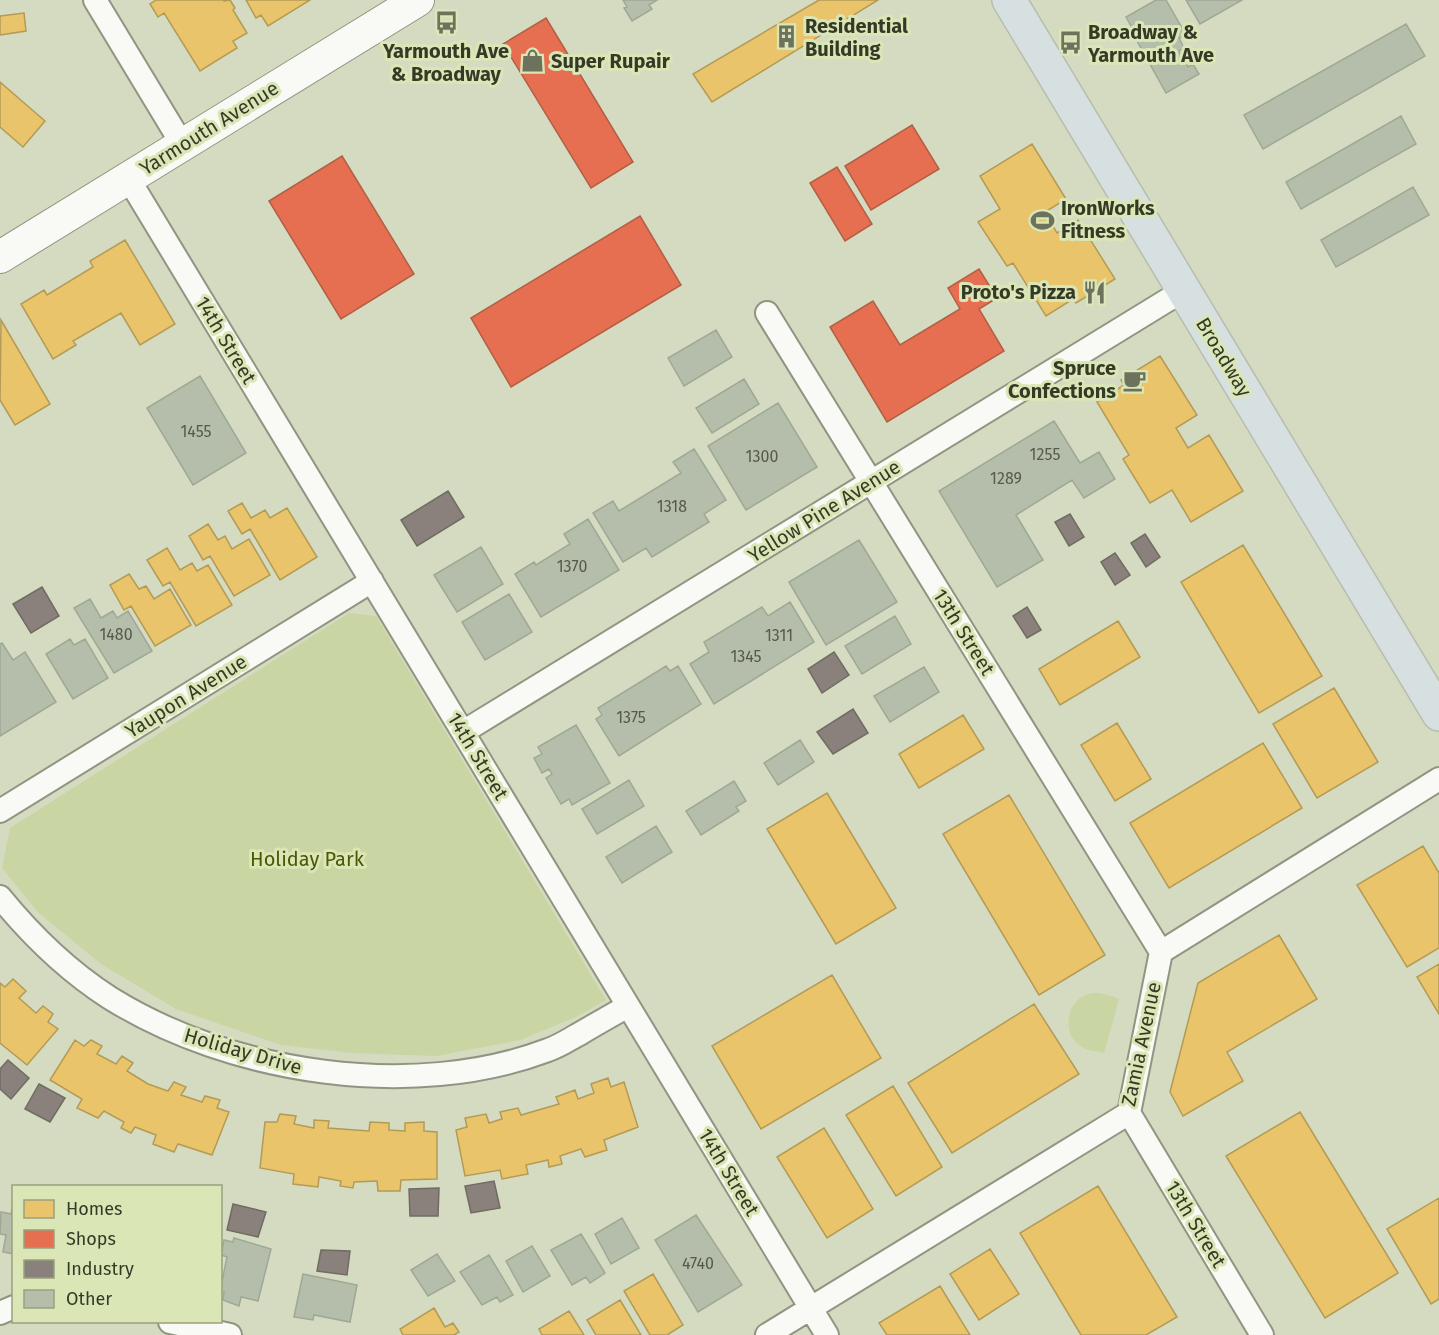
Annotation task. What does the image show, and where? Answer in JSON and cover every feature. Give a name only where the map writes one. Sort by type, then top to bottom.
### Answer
[{"type":"main road","name":"Broadway","points":[[1009,0],[1439,714]]},
{"type":"street","points":[[95,0],[182,144]]},
{"type":"street","name":"Yarmouth Avenue","points":[[0,257],[418,0]]},
{"type":"street","name":"14th Street","points":[[128,178],[827,1335]]},
{"type":"street","name":"Yellow Pine Avenue","points":[[463,732],[1184,290]]},
{"type":"street","name":"13th Street","points":[[767,312],[1161,952]]},
{"type":"street","name":"Yaupon Avenue","points":[[0,811],[372,581]]},
{"type":"street","points":[[1161,952],[1439,779]]},
{"type":"street","name":"Holiday Drive","points":[[0,897],[35,936],[64,963],[93,986],[132,1011],[162,1026],[216,1047],[293,1068],[391,1076],[426,1075],[477,1068],[549,1050],[628,1006]]},
{"type":"street","name":"Zamia Avenue","points":[[767,1335],[1130,1113],[1161,952]]},
{"type":"street","name":"13th Street","points":[[1130,1113],[1262,1335]]},
{"type":"street","points":[[175,1323],[230,1335]]},
{"type":"green space","name":"Holiday Park","points":[[349,613],[376,616],[606,1000],[578,1016],[520,1040],[436,1056],[352,1053],[281,1045],[176,1009],[101,964],[38,912],[2,868],[10,828]]},
{"type":"green space","points":[[1098,993],[1119,999],[1104,1053],[1081,1046],[1073,1039],[1068,1021],[1072,1008],[1080,998]]},
{"type":"building: Homes","points":[[156,0],[230,0],[235,8],[233,10],[247,33],[233,41],[237,48],[200,71],[164,13],[158,17],[150,4]]},
{"type":"building: Homes","points":[[246,0],[310,0],[268,26],[261,15],[256,18]]},
{"type":"building: Homes","name":"Residential Building","points":[[819,0],[878,0],[712,102],[693,74]]},
{"type":"building: Homes","points":[[24,13],[26,31],[0,35],[0,16]]},
{"type":"building: Homes","points":[[0,82],[45,121],[23,147],[0,127]]},
{"type":"building: Homes","points":[[1032,144],[1066,199],[1045,212],[1057,233],[1078,220],[1115,279],[1076,303],[1073,299],[1046,316],[1013,263],[1007,266],[978,222],[1000,209],[980,176]]},
{"type":"building: Homes","points":[[125,240],[175,324],[140,345],[121,313],[73,341],[76,345],[53,359],[21,304],[44,290],[47,295],[93,267],[90,261]]},
{"type":"building: Homes","points":[[1,320],[50,404],[15,425],[0,400]]},
{"type":"building: Homes","points":[[1160,356],[1197,415],[1176,428],[1188,448],[1209,435],[1243,491],[1191,522],[1172,490],[1150,503],[1123,459],[1129,455],[1097,402],[1124,385],[1121,380]]},
{"type":"building: Homes","points":[[242,503],[251,518],[265,510],[270,518],[287,508],[317,557],[280,580],[250,529],[242,534],[228,511]]},
{"type":"building: Homes","points":[[208,524],[218,540],[225,536],[232,549],[249,539],[270,575],[234,596],[210,556],[203,560],[189,536]]},
{"type":"building: Homes","points":[[1243,545],[1322,676],[1259,713],[1181,582]]},
{"type":"building: Homes","points":[[167,548],[180,570],[192,563],[197,571],[208,565],[232,605],[196,626],[170,582],[163,586],[147,560]]},
{"type":"building: Homes","points":[[129,574],[139,589],[146,586],[154,599],[170,589],[191,625],[155,646],[131,606],[124,610],[110,585]]},
{"type":"building: Homes","points":[[1118,621],[1140,657],[1060,705],[1039,669]]},
{"type":"building: Homes","points":[[1334,688],[1378,762],[1317,798],[1273,724]]},
{"type":"building: Homes","points":[[963,715],[984,749],[919,788],[899,754]]},
{"type":"building: Homes","points":[[1117,723],[1151,779],[1115,801],[1081,745]]},
{"type":"building: Homes","points":[[1263,743],[1302,808],[1169,888],[1130,823]]},
{"type":"building: Homes","points":[[827,793],[896,908],[836,944],[767,829]]},
{"type":"building: Homes","points":[[1009,795],[1105,955],[1039,995],[943,834]]},
{"type":"building: Homes","points":[[1423,846],[1439,873],[1439,948],[1407,967],[1357,885]]},
{"type":"building: Homes","points":[[1279,935],[1317,999],[1227,1052],[1243,1081],[1183,1116],[1170,1092],[1198,983]]},
{"type":"building: Homes","points":[[1439,964],[1439,1014],[1417,977]]},
{"type":"building: Homes","points":[[832,975],[881,1058],[761,1129],[712,1046]]},
{"type":"building: Homes","points":[[13,979],[26,991],[19,998],[36,1013],[43,1006],[53,1014],[48,1022],[58,1029],[27,1065],[0,1043],[0,983],[5,987]]},
{"type":"building: Homes","points":[[1034,1004],[1079,1074],[952,1153],[908,1083]]},
{"type":"building: Homes","points":[[75,1040],[84,1046],[91,1040],[102,1046],[97,1054],[116,1064],[122,1056],[133,1063],[127,1071],[148,1084],[168,1091],[174,1082],[186,1087],[181,1095],[202,1102],[205,1096],[220,1100],[217,1108],[229,1112],[212,1155],[178,1144],[174,1152],[153,1144],[156,1135],[135,1127],[131,1133],[121,1128],[124,1122],[104,1111],[98,1118],[77,1108],[82,1099],[50,1080]]},
{"type":"building: Homes","points":[[608,1078],[611,1087],[624,1082],[638,1127],[604,1140],[607,1150],[585,1157],[581,1149],[560,1156],[562,1164],[549,1167],[548,1160],[526,1165],[528,1174],[502,1179],[500,1170],[465,1176],[456,1130],[467,1127],[465,1118],[486,1114],[489,1123],[502,1119],[500,1112],[518,1108],[521,1115],[559,1104],[556,1097],[575,1090],[578,1099],[594,1093],[591,1084]]},
{"type":"building: Homes","points":[[893,1086],[942,1167],[896,1196],[846,1115]]},
{"type":"building: Homes","points":[[1300,1112],[1398,1273],[1325,1318],[1226,1156]]},
{"type":"building: Homes","points":[[280,1114],[296,1116],[294,1124],[314,1128],[314,1120],[329,1121],[328,1128],[369,1131],[370,1122],[389,1123],[389,1130],[405,1131],[405,1123],[424,1122],[424,1131],[437,1132],[437,1179],[401,1180],[400,1191],[378,1191],[377,1181],[354,1182],[353,1188],[340,1186],[341,1181],[319,1177],[318,1187],[293,1184],[294,1174],[260,1168],[265,1122],[277,1122]]},
{"type":"building: Homes","points":[[824,1128],[873,1209],[827,1238],[777,1157]]},
{"type":"building: Homes","points":[[1098,1186],[1177,1317],[1146,1335],[1081,1335],[1020,1233]]},
{"type":"building: Homes","points":[[1439,1198],[1439,1299],[1431,1304],[1387,1229]]},
{"type":"building: Homes","points":[[990,1249],[1019,1294],[979,1320],[950,1274]]},
{"type":"building: Homes","points":[[653,1274],[683,1325],[667,1335],[650,1335],[624,1291]]},
{"type":"building: Homes","points":[[940,1286],[970,1335],[887,1335],[879,1323]]},
{"type":"building: Homes","points":[[620,1300],[641,1335],[596,1335],[587,1320]]},
{"type":"building: Homes","points":[[434,1308],[445,1327],[453,1323],[459,1332],[454,1335],[403,1335],[400,1329]]},
{"type":"building: Homes","points":[[569,1311],[584,1335],[542,1335],[539,1329]]},
{"type":"building: Shops","points":[[546,18],[633,162],[591,188],[503,44]]},
{"type":"building: Shops","points":[[912,125],[939,169],[871,210],[845,166]]},
{"type":"building: Shops","points":[[342,156],[414,274],[341,319],[269,201]]},
{"type":"building: Shops","points":[[837,167],[872,224],[845,241],[810,183]]},
{"type":"building: Shops","points":[[640,216],[681,285],[511,387],[471,318]]},
{"type":"building: Shops","points":[[979,269],[997,298],[979,309],[1004,351],[887,422],[830,327],[873,301],[900,345],[960,309],[948,288]]},
{"type":"building: Industry","points":[[448,491],[464,517],[417,546],[401,520]]},
{"type":"building: Industry","points":[[1070,514],[1084,537],[1069,546],[1055,522]]},
{"type":"building: Industry","points":[[1145,534],[1160,557],[1146,567],[1131,543]]},
{"type":"building: Industry","points":[[1115,553],[1130,575],[1115,585],[1101,562]]},
{"type":"building: Industry","points":[[42,587],[59,616],[31,633],[13,604]]},
{"type":"building: Industry","points":[[1027,607],[1041,630],[1027,638],[1013,616]]},
{"type":"building: Industry","points":[[834,652],[849,675],[822,693],[808,669]]},
{"type":"building: Industry","points":[[853,709],[868,733],[833,754],[817,732]]},
{"type":"building: Industry","points":[[8,1060],[29,1078],[11,1099],[0,1089],[0,1069]]},
{"type":"building: Industry","points":[[39,1084],[65,1098],[50,1122],[25,1109]]},
{"type":"building: Industry","points":[[494,1181],[500,1208],[471,1213],[465,1186]]},
{"type":"building: Industry","points":[[439,1188],[438,1216],[410,1216],[409,1189]]},
{"type":"building: Industry","points":[[233,1204],[266,1212],[258,1237],[227,1230]]},
{"type":"building: Industry","points":[[321,1250],[350,1251],[347,1275],[317,1271]]},
{"type":"building: Other","points":[[623,0],[657,0],[649,5],[652,9],[632,21],[624,8],[627,7]]},
{"type":"building: Other","points":[[1156,0],[1166,0],[1186,35],[1179,38],[1184,48],[1179,51],[1188,67],[1193,64],[1199,74],[1166,93],[1126,17]]},
{"type":"building: Other","points":[[1186,0],[1242,0],[1200,24]]},
{"type":"building: Other","points":[[1406,24],[1425,56],[1263,149],[1244,115]]},
{"type":"building: Other","points":[[1401,116],[1416,144],[1301,209],[1286,182]]},
{"type":"building: Other","points":[[1413,187],[1429,215],[1336,267],[1321,240]]},
{"type":"building: Other","points":[[716,330],[732,357],[684,386],[668,358]]},
{"type":"building: Other","points":[[200,376],[246,453],[193,485],[147,408]]},
{"type":"building: Other","points":[[744,379],[759,404],[712,433],[696,408]]},
{"type":"building: Other","points":[[778,403],[817,467],[746,510],[708,446]]},
{"type":"building: Other","points":[[1054,421],[1080,463],[1099,452],[1115,479],[1084,498],[1072,480],[1016,515],[1043,560],[997,587],[939,491]]},
{"type":"building: Other","points":[[694,449],[726,500],[704,514],[709,522],[652,557],[646,548],[623,562],[593,513],[613,501],[619,511],[681,473],[673,462]]},
{"type":"building: Other","points":[[588,519],[619,570],[541,617],[515,574],[534,562],[536,565],[570,544],[564,534]]},
{"type":"building: Other","points":[[859,540],[897,602],[826,645],[789,582]]},
{"type":"building: Other","points":[[481,547],[503,584],[457,612],[434,575]]},
{"type":"building: Other","points":[[509,594],[532,632],[485,660],[462,622]]},
{"type":"building: Other","points":[[90,599],[101,618],[113,611],[117,618],[128,611],[152,651],[114,673],[74,608]]},
{"type":"building: Other","points":[[790,602],[814,642],[714,704],[690,664],[709,652],[704,642],[762,607],[768,616]]},
{"type":"building: Other","points":[[895,616],[911,644],[862,674],[845,646]]},
{"type":"building: Other","points":[[70,639],[74,645],[85,639],[108,678],[73,699],[46,654]]},
{"type":"building: Other","points":[[2,643],[13,660],[25,652],[56,702],[0,736],[0,644]]},
{"type":"building: Other","points":[[666,666],[670,671],[678,666],[701,704],[619,756],[596,719],[602,715],[598,708]]},
{"type":"building: Other","points":[[924,667],[939,692],[890,722],[874,696]]},
{"type":"building: Other","points":[[576,725],[610,783],[572,805],[569,799],[561,804],[546,778],[552,774],[549,769],[542,773],[534,758],[542,754],[538,747]]},
{"type":"building: Other","points":[[800,740],[814,762],[778,785],[764,763]]},
{"type":"building: Other","points":[[629,780],[644,806],[597,834],[582,809]]},
{"type":"building: Other","points":[[734,781],[746,801],[736,807],[739,811],[701,835],[686,811]]},
{"type":"building: Other","points":[[656,826],[672,852],[622,883],[606,857]]},
{"type":"building: Other","points":[[12,1209],[12,1254],[3,1252],[6,1235],[0,1234],[1,1212],[11,1214]]},
{"type":"building: Other","points":[[696,1215],[742,1285],[698,1312],[655,1240]]},
{"type":"building: Other","points":[[622,1218],[639,1248],[611,1264],[595,1234]]},
{"type":"building: Other","points":[[581,1234],[605,1273],[590,1283],[586,1277],[572,1285],[551,1250]]},
{"type":"building: Other","points":[[234,1238],[271,1249],[258,1301],[241,1297],[239,1306],[223,1300],[224,1292],[222,1292],[227,1257],[222,1255],[224,1240],[233,1242]]},
{"type":"building: Other","points":[[532,1246],[550,1276],[523,1292],[506,1261]]},
{"type":"building: Other","points":[[437,1254],[455,1281],[428,1296],[411,1270]]},
{"type":"building: Other","points":[[489,1255],[513,1295],[500,1302],[497,1297],[482,1305],[460,1272]]},
{"type":"building: Other","points":[[303,1274],[357,1285],[350,1322],[314,1315],[313,1320],[294,1317]]},
{"type":"place","name":"Yarmouth Ave & Broadway","points":[[446,23]]},
{"type":"place","name":"Residential Building","points":[[787,37]]},
{"type":"place","name":"Broadway & Yarmouth Ave","points":[[1070,43]]},
{"type":"place","name":"Super Rupair","points":[[533,61]]},
{"type":"place","name":"IronWorks Fitness","points":[[1043,220]]},
{"type":"place","name":"Proto's Pizza","points":[[1094,292]]},
{"type":"place","name":"Spruce Confections","points":[[1134,380]]}]
